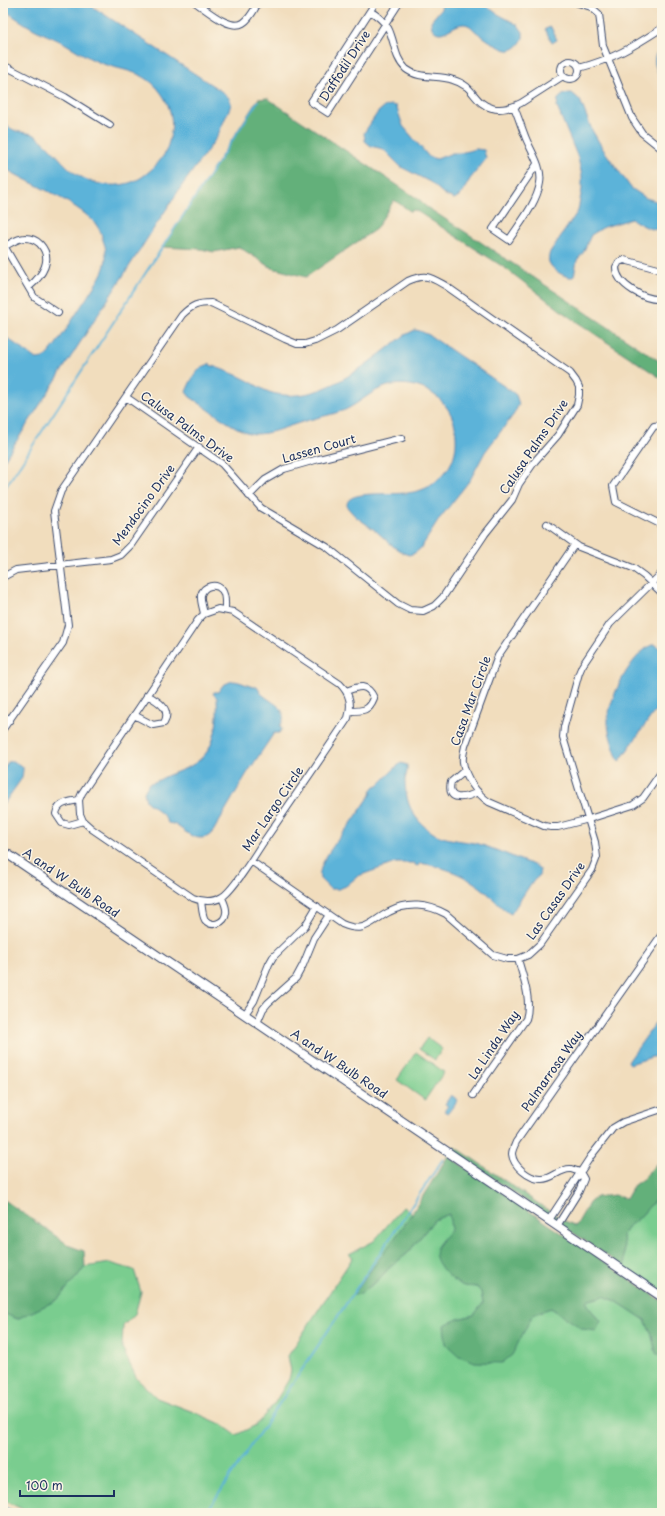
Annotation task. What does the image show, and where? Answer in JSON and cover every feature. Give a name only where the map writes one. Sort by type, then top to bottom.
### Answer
[{"type":"street","points":[[196,3],[225,23],[238,25],[249,17],[258,3]]},
{"type":"street","name":"Daffodil Drive","points":[[375,3],[311,102],[328,113],[399,3]]},
{"type":"street","points":[[578,3],[591,7],[599,14],[604,46],[636,124],[651,141],[662,149]]},
{"type":"street","name":"Daffodil Drive","points":[[370,11],[381,19],[386,25],[398,58],[407,70],[425,77],[454,80],[466,86],[480,102],[487,107],[502,110],[521,104],[563,76]]},
{"type":"street","points":[[579,68],[609,59],[627,50],[662,28]]},
{"type":"street","points":[[566,62],[575,63],[579,68],[579,73],[576,78],[568,79],[563,76],[561,70],[566,62]]},
{"type":"street","points":[[3,65],[71,100],[110,125]]},
{"type":"street","points":[[514,106],[537,164],[540,172],[540,182],[537,194],[529,209],[509,240],[493,229],[537,164]]},
{"type":"street","points":[[29,287],[45,268],[46,255],[41,245],[32,239],[24,238],[4,245],[12,261],[37,300],[58,313]]},
{"type":"street","points":[[662,270],[624,260],[619,262],[616,267],[618,276],[622,282],[632,289],[644,297],[655,300],[662,299]]},
{"type":"street","name":"Calusa Palms Drive","points":[[3,729],[63,643],[66,636],[68,625],[54,511],[61,491],[182,314],[190,307],[201,303],[211,303],[285,339],[297,344],[305,344],[315,341],[330,333],[408,281],[419,276],[431,278],[446,286],[570,373],[579,387],[578,405],[558,435],[535,461],[519,484],[512,500],[485,534],[443,596],[434,606],[423,611],[410,610],[398,604],[327,547],[261,508],[222,464],[126,397]]},
{"type":"street","points":[[662,425],[654,426],[613,486],[616,502],[662,525]]},
{"type":"street","name":"Lassen Court","points":[[249,496],[265,480],[284,469],[402,438]]},
{"type":"street","name":"Mendocino Drive","points":[[3,577],[16,570],[111,559],[121,555],[131,545],[199,447]]},
{"type":"street","points":[[547,524],[586,550],[633,568],[662,593]]},
{"type":"street","name":"Casa Mar Circle","points":[[575,544],[498,656],[465,746],[463,762],[465,770],[478,792],[489,802],[536,823],[550,827],[589,819],[634,805],[643,798],[662,771]]},
{"type":"street","name":"Las Casas Drive","points":[[518,959],[528,956],[540,944],[595,864],[597,857],[597,850],[589,819],[564,742],[564,727],[576,682],[582,666],[610,624],[662,573]]},
{"type":"street","points":[[204,614],[201,596],[208,587],[215,586],[221,589],[224,596],[225,609]]},
{"type":"street","points":[[201,901],[202,912],[205,920],[212,924],[219,923],[224,919],[226,912],[222,898],[210,902],[193,898],[100,835],[83,821],[79,807],[79,800],[82,793],[198,620],[210,610],[225,609],[233,612],[340,684],[349,697],[350,711],[366,709],[371,705],[374,698],[370,691],[364,687],[356,687],[346,691]]},
{"type":"street","points":[[134,715],[153,726],[164,723],[167,713],[166,709],[158,701],[148,695]]},
{"type":"street","name":"Mar Largo Circle","points":[[222,898],[251,861],[348,718],[350,711]]},
{"type":"street","points":[[3,715],[10,720]]},
{"type":"street","points":[[465,770],[451,782],[450,788],[452,792],[460,798],[464,798],[478,792]]},
{"type":"street","points":[[79,800],[62,804],[57,810],[56,814],[62,823],[69,825],[83,821]]},
{"type":"street","name":"A and W Bulb Road","points":[[3,851],[662,1297]]},
{"type":"street","points":[[251,861],[342,924],[356,928],[363,928],[371,925],[389,912],[402,907],[417,906],[431,908],[439,910],[452,918],[493,955],[507,959],[518,959]]},
{"type":"street","points":[[244,1014],[254,1002],[267,968],[273,957],[305,926],[317,906]]},
{"type":"street","points":[[257,1023],[263,1009],[268,1003],[296,978],[314,938],[329,915]]},
{"type":"street","name":"Palmarrosa Way","points":[[580,1172],[570,1169],[564,1170],[543,1180],[522,1171],[516,1165],[512,1154],[516,1142],[662,934]]},
{"type":"street","name":"La Linda Way","points":[[473,1094],[528,1015],[528,1003],[518,959]]},
{"type":"street","points":[[549,1220],[580,1172],[604,1138],[613,1128],[622,1122],[662,1109]]},
{"type":"street","points":[[557,1226],[579,1191],[584,1179],[580,1172]]},
{"type":"green space","points":[[267,98],[421,201],[425,206],[662,363],[662,379],[568,316],[505,268],[415,210],[410,211],[394,200],[376,229],[306,277],[272,268],[239,247],[214,252],[201,249],[163,247],[258,99]]},
{"type":"green space","points":[[427,1038],[442,1049],[435,1060],[419,1049]]},
{"type":"green space","points":[[416,1052],[444,1072],[425,1100],[397,1080]]},
{"type":"green space","points":[[454,1146],[561,1219],[576,1226],[589,1203],[596,1197],[615,1195],[626,1199],[634,1185],[644,1178],[656,1164],[662,1162],[662,1192],[623,1234],[625,1268],[451,1150]]},
{"type":"green space","points":[[448,1156],[662,1301],[662,1357],[656,1353],[651,1332],[645,1320],[616,1301],[604,1296],[586,1301],[591,1310],[601,1321],[596,1331],[583,1329],[551,1308],[533,1314],[512,1355],[502,1363],[475,1362],[459,1356],[446,1344],[444,1325],[458,1319],[474,1315],[483,1303],[481,1292],[477,1287],[464,1286],[454,1281],[444,1271],[435,1254],[439,1244],[451,1229],[449,1214],[434,1220],[408,1253],[389,1268],[378,1280],[360,1294],[353,1294],[406,1223]]},
{"type":"green space","points":[[662,1192],[662,1292],[625,1268],[623,1234]]},
{"type":"green space","points":[[3,1199],[70,1246],[84,1251],[85,1267],[57,1300],[17,1319],[3,1313]]},
{"type":"green space","points":[[403,1207],[412,1213],[360,1294],[408,1253],[434,1220],[449,1214],[452,1229],[436,1249],[464,1286],[477,1287],[481,1292],[483,1304],[474,1315],[458,1319],[525,1327],[533,1314],[551,1308],[565,1317],[601,1321],[591,1310],[586,1301],[604,1296],[616,1301],[645,1320],[651,1332],[656,1353],[662,1357],[662,1513],[31,1513],[3,1500],[3,1313],[18,1318],[57,1300],[85,1267],[110,1263],[134,1270],[141,1292],[135,1314],[123,1326],[122,1348],[137,1379],[157,1398],[221,1424],[236,1435],[256,1425],[274,1404],[289,1379],[291,1371],[288,1356],[353,1257],[349,1254],[374,1241]]},
{"type":"water","points":[[3,3],[87,3],[223,92],[229,98],[231,105],[217,137],[181,187],[3,462],[3,335],[36,359],[44,358],[60,338],[99,280],[106,256],[105,246],[99,229],[82,211],[3,167],[3,123],[16,131],[29,133],[36,136],[46,144],[71,170],[87,180],[106,185],[115,185],[125,184],[142,177],[158,163],[166,150],[172,123],[169,109],[163,95],[151,82],[130,71],[106,65],[94,60],[64,43],[34,29],[3,9]]},
{"type":"water","points":[[442,3],[483,3],[496,13],[518,25],[523,32],[523,38],[520,44],[516,47],[507,50],[492,43],[468,25],[458,25],[444,32],[436,32],[432,28],[431,21],[441,9]]},
{"type":"water","points":[[551,27],[557,40],[552,43],[545,29]]},
{"type":"water","points":[[662,48],[662,82],[656,68],[655,55]]},
{"type":"water","points":[[572,93],[580,100],[592,130],[603,149],[631,188],[646,198],[662,203],[662,231],[648,228],[631,219],[604,227],[591,235],[583,253],[577,260],[573,277],[563,275],[556,271],[549,262],[550,252],[578,211],[582,189],[582,176],[578,158],[557,107],[558,99],[564,94]]},
{"type":"water","points":[[391,105],[396,106],[403,126],[429,157],[437,159],[452,153],[460,153],[476,149],[484,150],[486,159],[470,179],[461,195],[454,199],[445,195],[430,182],[401,167],[383,149],[371,146],[365,141],[364,133],[378,112],[384,107]]},
{"type":"water","points":[[415,330],[429,335],[511,391],[516,395],[519,404],[514,414],[485,452],[470,480],[440,518],[421,548],[415,553],[409,555],[394,547],[376,531],[355,516],[347,507],[347,504],[350,499],[356,496],[404,493],[421,490],[437,481],[449,467],[454,457],[456,447],[455,426],[445,405],[437,397],[427,390],[416,386],[405,384],[393,385],[377,390],[345,410],[271,432],[255,434],[248,433],[231,425],[190,397],[186,392],[197,372],[202,367],[210,363],[210,365],[238,376],[269,392],[288,395],[306,394],[342,380],[375,358],[405,335]]},
{"type":"water","points":[[654,644],[662,649],[662,701],[619,762],[608,725],[609,711],[617,688],[630,666],[638,656]]},
{"type":"water","points":[[232,681],[257,687],[264,696],[278,706],[283,714],[283,720],[280,726],[282,729],[279,733],[274,733],[246,775],[211,835],[197,838],[174,824],[168,823],[163,815],[146,801],[144,792],[149,783],[188,767],[204,755],[213,740],[215,732],[217,698],[213,694],[214,692],[218,692],[223,685]]},
{"type":"water","points":[[13,761],[23,767],[22,778],[3,805],[3,770],[8,762]]},
{"type":"water","points":[[401,763],[407,765],[405,784],[406,795],[410,806],[419,821],[429,830],[441,837],[486,846],[540,869],[539,876],[532,882],[511,914],[478,885],[463,876],[447,869],[420,863],[418,866],[415,865],[415,863],[395,863],[358,876],[346,886],[339,889],[330,889],[320,879],[320,872],[326,857],[372,793],[371,791]]},
{"type":"water","points":[[662,1014],[662,1055],[630,1064],[628,1062]]},
{"type":"water","points":[[451,1095],[458,1100],[448,1113],[444,1111],[448,1106],[445,1104]]},
{"type":"waterway","points":[[3,491],[258,101]]},
{"type":"waterway","points":[[206,1513],[443,1159]]},
{"type":"waterway","points":[[3,1507],[17,1513]]}]
